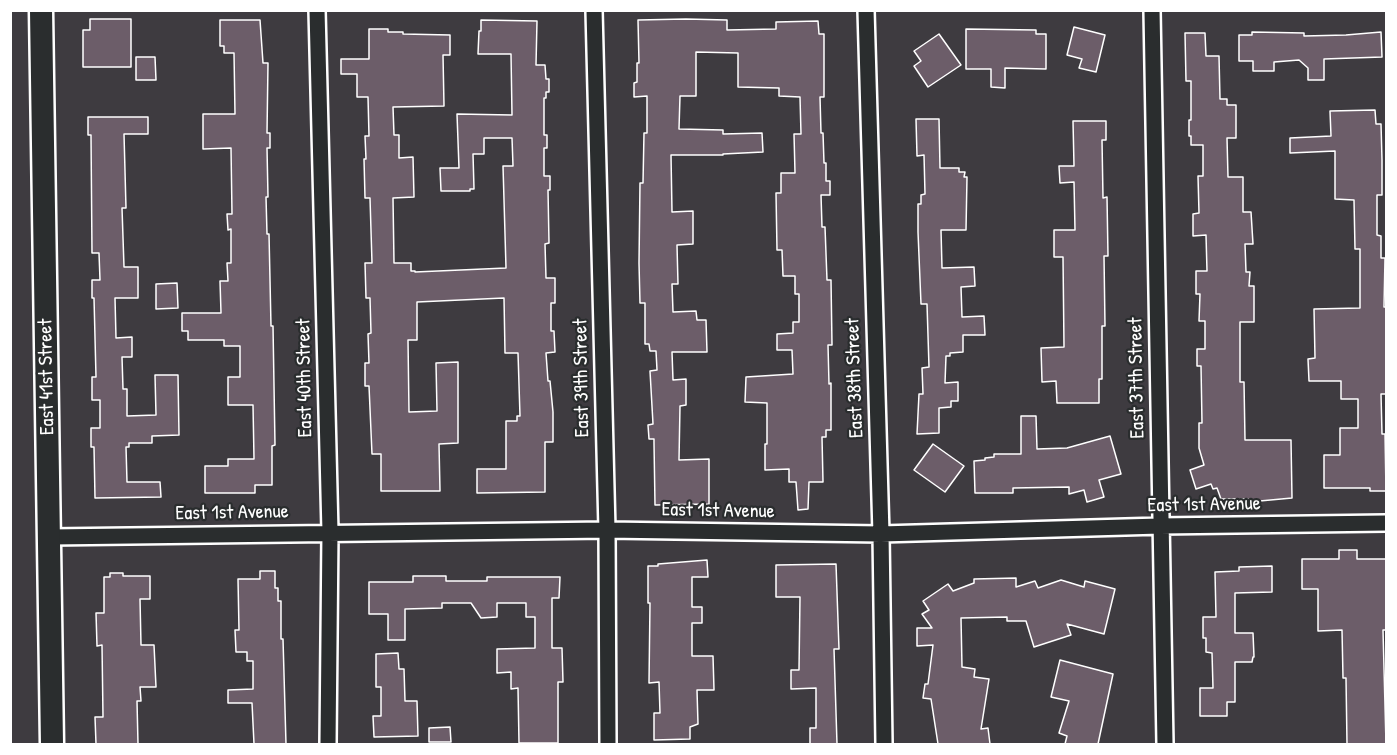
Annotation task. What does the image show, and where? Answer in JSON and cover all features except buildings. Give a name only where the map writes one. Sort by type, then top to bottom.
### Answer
[{"type":"street","name":"East 41st Street","points":[[41,10],[50,537],[51,744]]},
{"type":"street","name":"East 40th Street","points":[[317,10],[330,532],[328,744]]},
{"type":"street","name":"East 39th Street","points":[[594,10],[607,530],[608,744]]},
{"type":"street","name":"East 38th Street","points":[[866,10],[881,534],[884,744]]},
{"type":"street","name":"East 37th Street","points":[[1152,10],[1165,744]]},
{"type":"street","name":"East 1st Avenue","points":[[50,537],[607,530],[881,534],[1160,526],[1386,523]]}]
